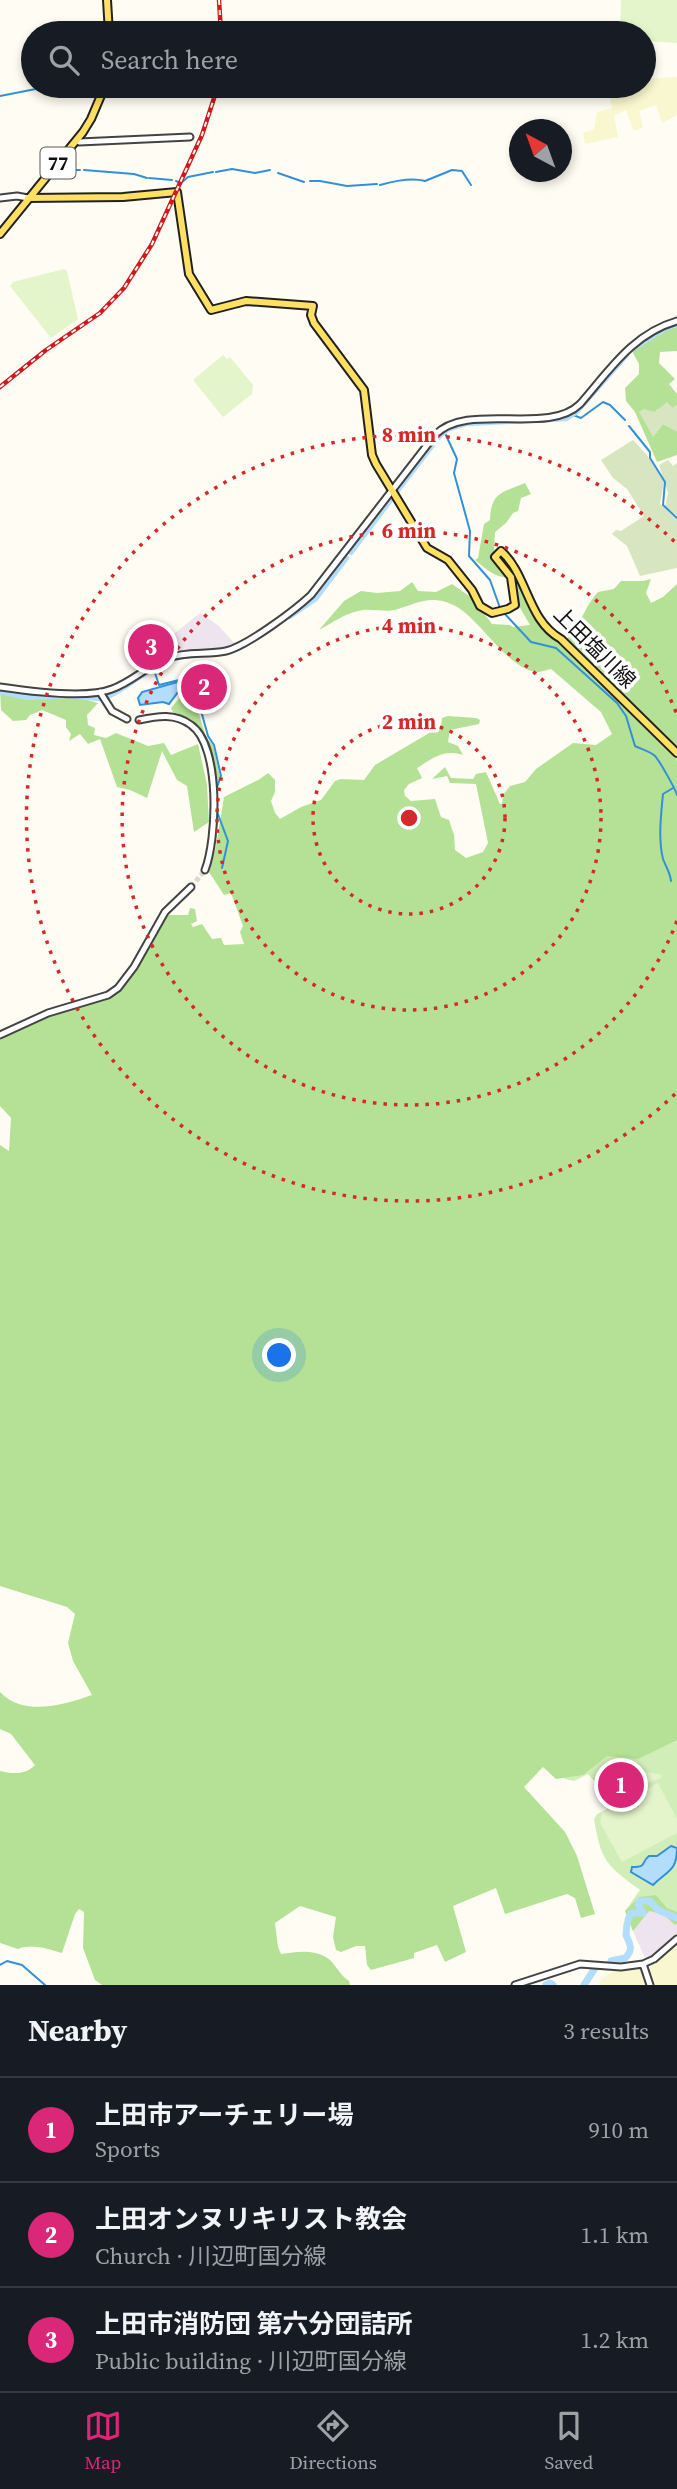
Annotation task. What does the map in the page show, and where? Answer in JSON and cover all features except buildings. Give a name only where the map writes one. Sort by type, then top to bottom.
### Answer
[{"type":"main road","points":[[107,0],[108,21]]},
{"type":"main road","name":"77","points":[[0,234],[87,126],[100,98]]},
{"type":"main road","name":"上田塩川線","points":[[28,198],[123,197],[177,192],[191,279],[211,310],[246,301],[313,306],[311,315],[314,323],[364,390],[372,455],[427,548],[448,560],[472,590],[480,606],[489,612],[516,605],[511,577],[495,556],[501,551],[516,571],[531,605],[549,632],[561,639],[677,753]]},
{"type":"street","points":[[79,142],[190,138]]},
{"type":"street","points":[[0,198],[28,198]]},
{"type":"street","points":[[0,687],[74,693],[100,692],[122,685],[168,657],[220,652],[236,647],[287,615],[317,589],[435,435],[445,426],[462,421],[553,416],[570,412],[631,345],[664,325],[677,321]]},
{"type":"street","points":[[100,692],[112,711],[128,719]]},
{"type":"street","points":[[139,720],[162,716],[180,719],[196,729],[204,742],[211,765],[213,793],[210,853],[205,870]]},
{"type":"street","points":[[0,1035],[48,1013],[108,995],[118,988],[134,967],[165,912],[191,887]]},
{"type":"street","points":[[515,1985],[580,1964],[621,1967],[643,1964],[654,1959],[677,1939]]},
{"type":"street","points":[[643,1964],[650,1985]]},
{"type":"shaded area","points":[[200,613],[219,626],[235,644],[226,648],[175,652],[170,637]]},
{"type":"shaded area","points":[[649,1911],[663,1914],[677,1926],[677,1934],[648,1958],[644,1956],[633,1931]]},
{"type":"green space","points":[[621,0],[677,0],[677,43],[656,42],[656,21],[620,21]]},
{"type":"green space","points":[[677,77],[677,115],[662,123],[656,105],[639,111],[643,127],[634,131],[626,110],[614,116],[618,137],[585,144],[583,133],[594,129],[597,112],[612,108],[610,98],[656,98],[656,78]]},
{"type":"green space","points":[[64,269],[67,271],[78,319],[51,338],[10,286],[13,282]]},
{"type":"green space","points":[[677,325],[677,351],[660,352],[659,363],[675,379],[669,384],[677,394],[677,405],[651,412],[653,437],[663,424],[677,431],[677,455],[657,462],[635,412],[626,401],[625,388],[639,374],[639,364],[632,351]]},
{"type":"green space","points":[[223,355],[227,359],[230,357],[253,385],[252,394],[223,417],[193,380]]},
{"type":"green space","points":[[667,402],[673,408],[677,405],[677,431],[663,424],[653,437],[639,412],[644,409],[655,412]]},
{"type":"green space","points":[[633,440],[646,454],[664,482],[660,504],[677,519],[677,568],[640,576],[627,546],[612,534],[644,516],[627,489],[613,478],[601,460]]},
{"type":"green space","points":[[668,460],[673,466],[677,463],[677,516],[665,506],[668,493],[659,465]]},
{"type":"green space","points":[[525,483],[531,494],[521,498],[518,511],[495,532],[494,551],[503,555],[547,633],[560,639],[676,756],[677,762],[677,1740],[638,1759],[607,1756],[583,1775],[556,1779],[543,1767],[524,1787],[565,1832],[577,1856],[595,1914],[581,1918],[575,1898],[567,1894],[505,1914],[496,1888],[453,1906],[466,1952],[445,1962],[437,1945],[414,1953],[414,1958],[371,1970],[367,1965],[365,1946],[356,1946],[341,1952],[336,1950],[333,1937],[336,1917],[300,1906],[275,1923],[281,1954],[306,1952],[324,1956],[350,1985],[102,1985],[95,1980],[83,1948],[84,1912],[79,1909],[62,1953],[46,1948],[18,1949],[0,1943],[0,1771],[19,1773],[35,1765],[11,1734],[0,1729],[0,1692],[9,1700],[32,1707],[57,1705],[92,1695],[73,1661],[68,1643],[75,1614],[67,1607],[0,1586],[0,1145],[9,1151],[11,1118],[0,1106],[0,1038],[38,1019],[100,1000],[117,990],[165,915],[188,915],[190,908],[195,909],[197,921],[191,924],[193,927],[202,924],[212,939],[221,938],[224,945],[244,944],[240,932],[243,926],[231,893],[224,895],[209,872],[224,797],[268,773],[275,780],[275,792],[271,801],[280,819],[321,800],[335,781],[364,780],[375,765],[441,726],[442,718],[476,718],[480,720],[479,724],[450,730],[448,742],[458,746],[463,755],[444,754],[428,761],[417,768],[422,778],[409,784],[404,790],[405,796],[411,801],[435,799],[441,817],[449,820],[455,850],[466,858],[483,852],[488,843],[476,784],[450,783],[447,776],[432,779],[445,767],[451,778],[473,779],[476,774],[486,772],[502,804],[503,795],[510,786],[525,782],[536,769],[573,743],[596,745],[612,734],[601,712],[551,669],[537,672],[514,662],[475,622],[448,603],[432,600],[391,611],[357,611],[319,630],[344,601],[361,591],[400,591],[412,582],[418,591],[436,592],[452,584],[472,598],[492,624],[513,627],[530,625],[519,606],[513,577],[497,575],[475,560],[478,558],[484,524],[490,520],[495,499]]},
{"type":"green space","points":[[651,579],[646,593],[651,603],[663,597],[677,584],[677,748],[565,640],[575,630],[598,592],[614,589],[621,581]]},
{"type":"green space","points":[[0,688],[55,691],[98,703],[87,715],[88,725],[95,728],[94,735],[106,738],[116,733],[148,746],[164,743],[171,755],[198,744],[207,785],[209,822],[194,832],[187,786],[177,780],[162,751],[147,798],[117,787],[100,739],[88,744],[80,734],[69,741],[71,734],[66,727],[66,720],[42,710],[30,715],[26,720],[13,721],[1,710]]},
{"type":"green space","points":[[192,691],[206,737],[213,745],[220,777],[216,788],[211,753],[201,733],[171,708],[182,695]]},
{"type":"green space","points":[[677,1571],[677,1926],[663,1914],[649,1911],[633,1931],[625,1911],[640,1890],[607,1861],[599,1844],[594,1819],[597,1814],[612,1807],[608,1797],[588,1774],[574,1781],[565,1779],[547,1756]]},
{"type":"green space","points":[[612,1766],[614,1769],[660,1774],[661,1778],[608,1797],[599,1773]]},
{"type":"green space","points":[[658,1783],[677,1819],[677,1833],[622,1862],[600,1823],[602,1813]]},
{"type":"green space","points":[[656,1895],[667,1908],[677,1912],[677,1923],[675,1925],[663,1914],[649,1911],[633,1931],[625,1911],[639,1897]]},
{"type":"green space","points":[[677,1943],[677,1985],[653,1985],[649,1971],[652,1965]]},
{"type":"green space","points":[[637,1969],[645,1985],[599,1985],[601,1979],[616,1970]]},
{"type":"water","points":[[181,681],[184,684],[169,704],[163,702],[140,705],[138,698],[142,692]]},
{"type":"water","points":[[671,1846],[677,1848],[673,1866],[653,1885],[631,1872],[632,1867],[642,1865],[649,1856],[657,1856]]},
{"type":"waterway","points":[[0,96],[21,92]]},
{"type":"waterway","points":[[216,172],[232,169],[255,173],[270,170]]},
{"type":"waterway","points":[[70,170],[80,170]]},
{"type":"waterway","points":[[84,170],[134,174],[147,178]]},
{"type":"waterway","points":[[380,185],[408,179],[425,181],[452,170],[462,171],[471,185]]},
{"type":"waterway","points":[[181,183],[188,177],[213,172]]},
{"type":"waterway","points":[[278,173],[304,182]]},
{"type":"waterway","points":[[149,178],[172,180]]},
{"type":"waterway","points":[[310,181],[347,186],[377,184]]},
{"type":"waterway","points":[[631,350],[665,329],[677,325]]},
{"type":"waterway","points":[[397,492],[441,435],[449,429],[466,424],[566,419],[577,412],[627,355]]},
{"type":"waterway","points":[[573,415],[581,418],[603,402],[610,405],[625,420]]},
{"type":"waterway","points":[[629,426],[650,452],[650,458],[665,482],[663,505],[677,518]]},
{"type":"waterway","points":[[444,431],[457,459],[454,473],[470,531],[469,556],[490,580],[500,608]]},
{"type":"waterway","points":[[351,553],[392,499]]},
{"type":"waterway","points":[[290,617],[316,599],[347,558]]},
{"type":"waterway","points":[[504,613],[531,642],[556,648],[617,703],[626,716],[635,746],[655,756],[677,795]]},
{"type":"waterway","points":[[108,697],[171,660],[219,654],[247,644]]},
{"type":"waterway","points":[[154,670],[159,685],[183,679],[190,681],[208,736],[214,745],[221,776],[216,790]]},
{"type":"waterway","points":[[0,692],[28,698],[67,696],[100,699]]},
{"type":"waterway","points":[[671,881],[661,851],[660,827],[663,794],[673,788]]},
{"type":"waterway","points":[[216,809],[228,841],[222,868]]},
{"type":"waterway","points":[[628,1920],[631,1913],[643,1913],[638,1904],[640,1901],[650,1901],[658,1910],[677,1918]]},
{"type":"waterway","points":[[611,1961],[625,1958],[630,1952],[626,1935],[627,1924]]},
{"type":"waterway","points":[[0,1965],[7,1961],[22,1965],[45,1985]]},
{"type":"waterway","points":[[584,1985],[595,1968]]},
{"type":"waterway","points":[[546,1985],[553,1985]]},
{"type":"tunnel","points":[[191,887],[205,870]]},
{"type":"railway","points":[[219,0],[220,21]]},
{"type":"railway","points":[[0,387],[46,350],[100,313],[124,288],[152,244],[202,135],[214,98]]},
{"type":"place","name":"上田市消防団 第六分団詰所","points":[[151,647]]},
{"type":"place","name":"上田オンヌリキリスト教会","points":[[204,687]]},
{"type":"place","name":"上田市アーチェリー場","points":[[621,1785]]}]
